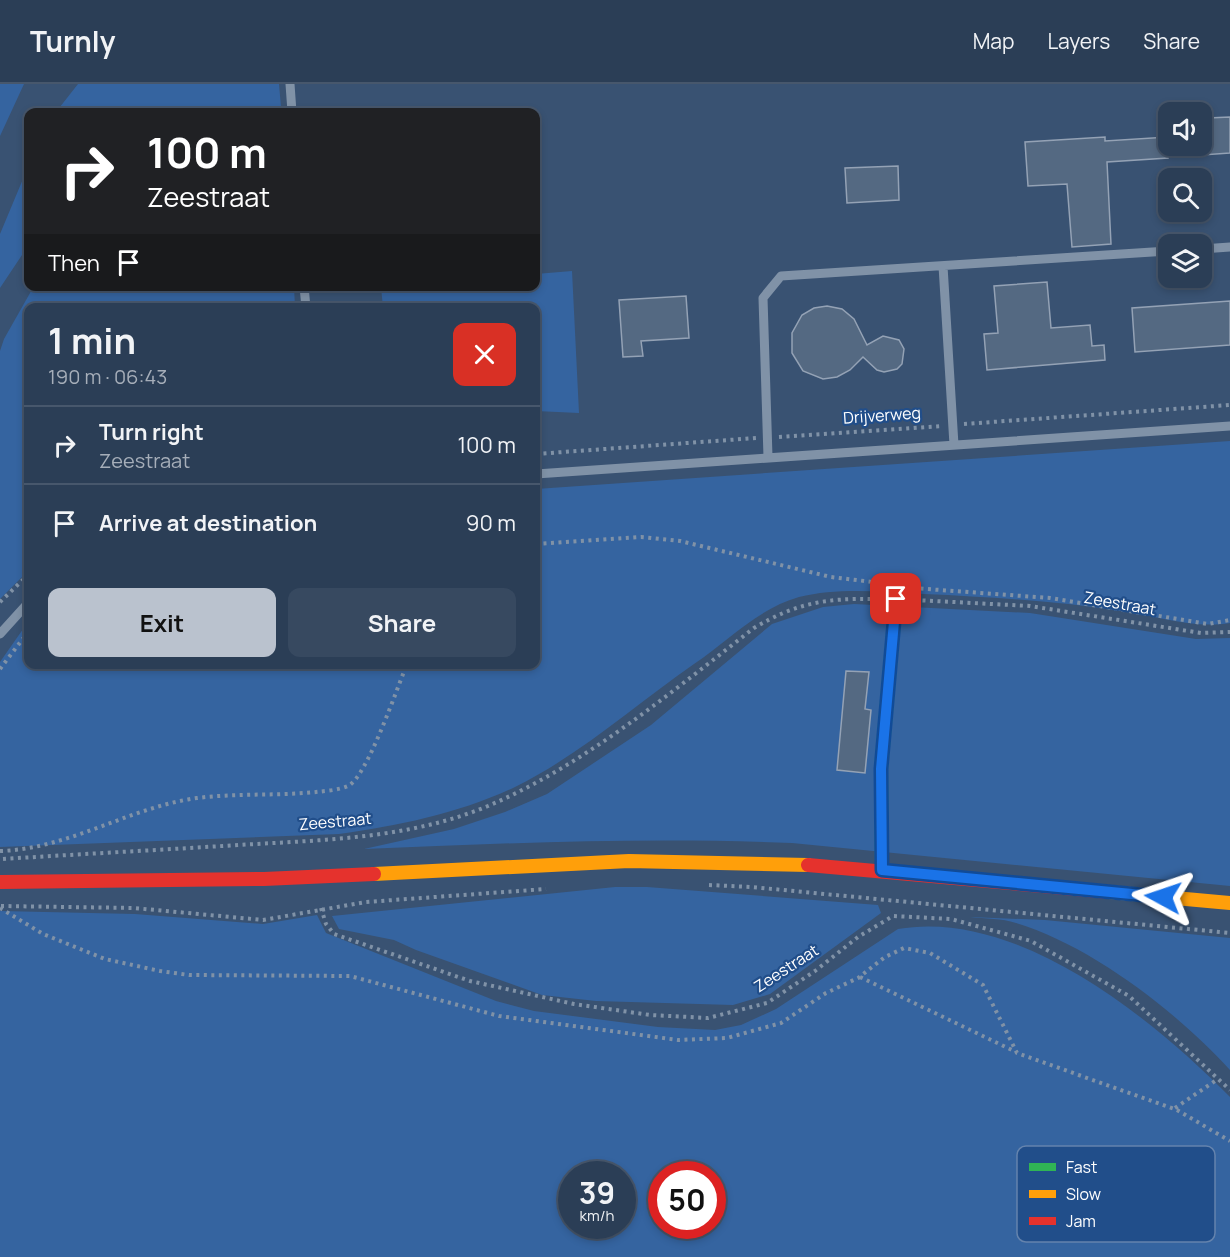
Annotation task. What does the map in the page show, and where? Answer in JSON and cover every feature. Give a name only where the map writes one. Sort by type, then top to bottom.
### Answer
[{"type":"main road","points":[[882,870],[881,769],[896,599]]},
{"type":"main road","points":[[0,882],[264,879],[629,861],[791,863],[1230,903]]},
{"type":"lane","points":[[290,84],[292,108]]},
{"type":"lane","points":[[1212,248],[1230,247]]},
{"type":"lane","points":[[768,457],[763,298],[782,276],[1158,252]]},
{"type":"lane","points":[[943,267],[954,445]]},
{"type":"lane","points":[[540,474],[1230,426]]},
{"type":"lane","points":[[0,634],[24,607]]},
{"type":"path","name":"Drijverweg","points":[[540,454],[1230,405]]},
{"type":"path","points":[[540,544],[641,537],[680,541],[831,577],[886,584]]},
{"type":"path","points":[[0,602],[24,579]]},
{"type":"path","points":[[905,587],[1050,598],[1208,624],[1230,620]]},
{"type":"path","name":"Zeestraat","points":[[0,859],[326,840],[394,832],[442,822],[486,807],[537,783],[637,719],[754,628],[793,608],[828,600],[896,599],[1030,606],[1201,633],[1230,632]]},
{"type":"path","points":[[0,669],[24,637]]},
{"type":"path","points":[[0,851],[26,850],[52,843],[171,802],[200,798],[302,793],[348,786],[362,772],[405,669]]},
{"type":"path","points":[[706,885],[752,887],[1230,933]]},
{"type":"path","points":[[0,907],[134,908],[263,920],[321,908],[366,902],[554,888]]},
{"type":"path","points":[[0,907],[43,934],[95,955],[159,971],[189,975],[350,976],[498,1016],[678,1040],[727,1038],[781,1023],[826,993],[860,976],[885,957],[904,948],[930,953],[983,985],[1017,1053]]},
{"type":"path","name":"Zeestraat","points":[[321,908],[326,924],[334,934],[470,981],[574,1004],[650,1015],[708,1018],[767,1004],[815,971],[858,937],[893,916],[951,919],[1031,941],[1129,996],[1230,1090]]},
{"type":"path","points":[[860,976],[1017,1053],[1174,1109],[1230,1141]]},
{"type":"path","points":[[1174,1109],[1218,1079]]},
{"type":"shaded area","points":[[0,84],[24,84],[0,136]]},
{"type":"shaded area","points":[[78,84],[279,84],[281,107],[275,108],[59,108]]},
{"type":"shaded area","points":[[24,177],[24,252],[0,288],[0,234]]},
{"type":"shaded area","points":[[572,271],[579,413],[540,411],[540,303],[383,303],[381,291],[540,291],[540,274]]},
{"type":"shaded area","points":[[31,291],[294,291],[295,303],[24,303]]},
{"type":"shaded area","points":[[24,304],[24,575],[0,599],[0,351],[4,339]]},
{"type":"shaded area","points":[[1230,441],[1230,623],[1189,623],[1135,613],[998,598],[861,591],[814,594],[784,602],[757,617],[585,745],[539,774],[494,796],[451,811],[384,827],[339,834],[0,847],[0,662],[24,628],[24,669],[540,669],[540,489]]},
{"type":"shaded area","points":[[854,604],[1030,613],[1196,639],[1230,638],[1230,886],[792,843],[631,841],[364,849],[454,829],[505,812],[547,794],[651,725],[772,624],[823,607]]},
{"type":"shaded area","points":[[615,887],[647,887],[878,905],[881,913],[770,994],[733,1005],[596,1001],[542,995],[394,940],[339,929],[332,916]]},
{"type":"shaded area","points":[[0,911],[135,914],[263,924],[317,915],[326,933],[496,1001],[534,1011],[658,1027],[715,1030],[741,1025],[776,1009],[898,929],[943,927],[989,935],[1035,952],[1079,976],[1162,1034],[1230,1097],[1230,1257],[0,1257]]},
{"type":"shaded area","points":[[970,917],[1045,920],[1230,938],[1230,1070],[1209,1048],[1159,1004],[1103,964],[1045,934],[1011,921]]},
{"type":"building","points":[[1230,117],[1230,153],[1212,154],[1212,118]]},
{"type":"building","points":[[1105,137],[1105,141],[1158,138],[1158,156],[1168,156],[1168,158],[1107,162],[1111,244],[1072,247],[1067,184],[1028,186],[1025,142]]},
{"type":"building","points":[[898,166],[899,200],[847,203],[845,168]]},
{"type":"building","points":[[1047,282],[1051,328],[1090,325],[1092,346],[1104,345],[1105,360],[987,370],[984,334],[998,333],[994,286]]},
{"type":"building","points":[[686,296],[689,338],[641,341],[643,356],[623,357],[619,300]]},
{"type":"building","points":[[1230,301],[1230,345],[1135,352],[1132,308]]},
{"type":"building","points":[[827,306],[842,309],[854,319],[867,345],[883,336],[899,340],[904,349],[902,364],[897,369],[884,372],[877,370],[863,357],[850,370],[837,377],[823,379],[803,371],[792,353],[792,333],[802,315],[814,308]]},
{"type":"building","points":[[846,671],[869,672],[865,709],[871,710],[865,773],[837,770]]},
{"type":"traffic: fast","points":[[882,870],[881,769],[896,599]]},
{"type":"traffic: slow","points":[[374,874],[629,861],[808,865]]},
{"type":"traffic: slow","points":[[1109,892],[1230,903]]},
{"type":"traffic: jam","points":[[808,865],[1109,892]]},
{"type":"traffic: jam","points":[[0,882],[264,879],[374,874]]},
{"type":"route","points":[[896,599],[881,769],[882,870],[1163,897]]}]
